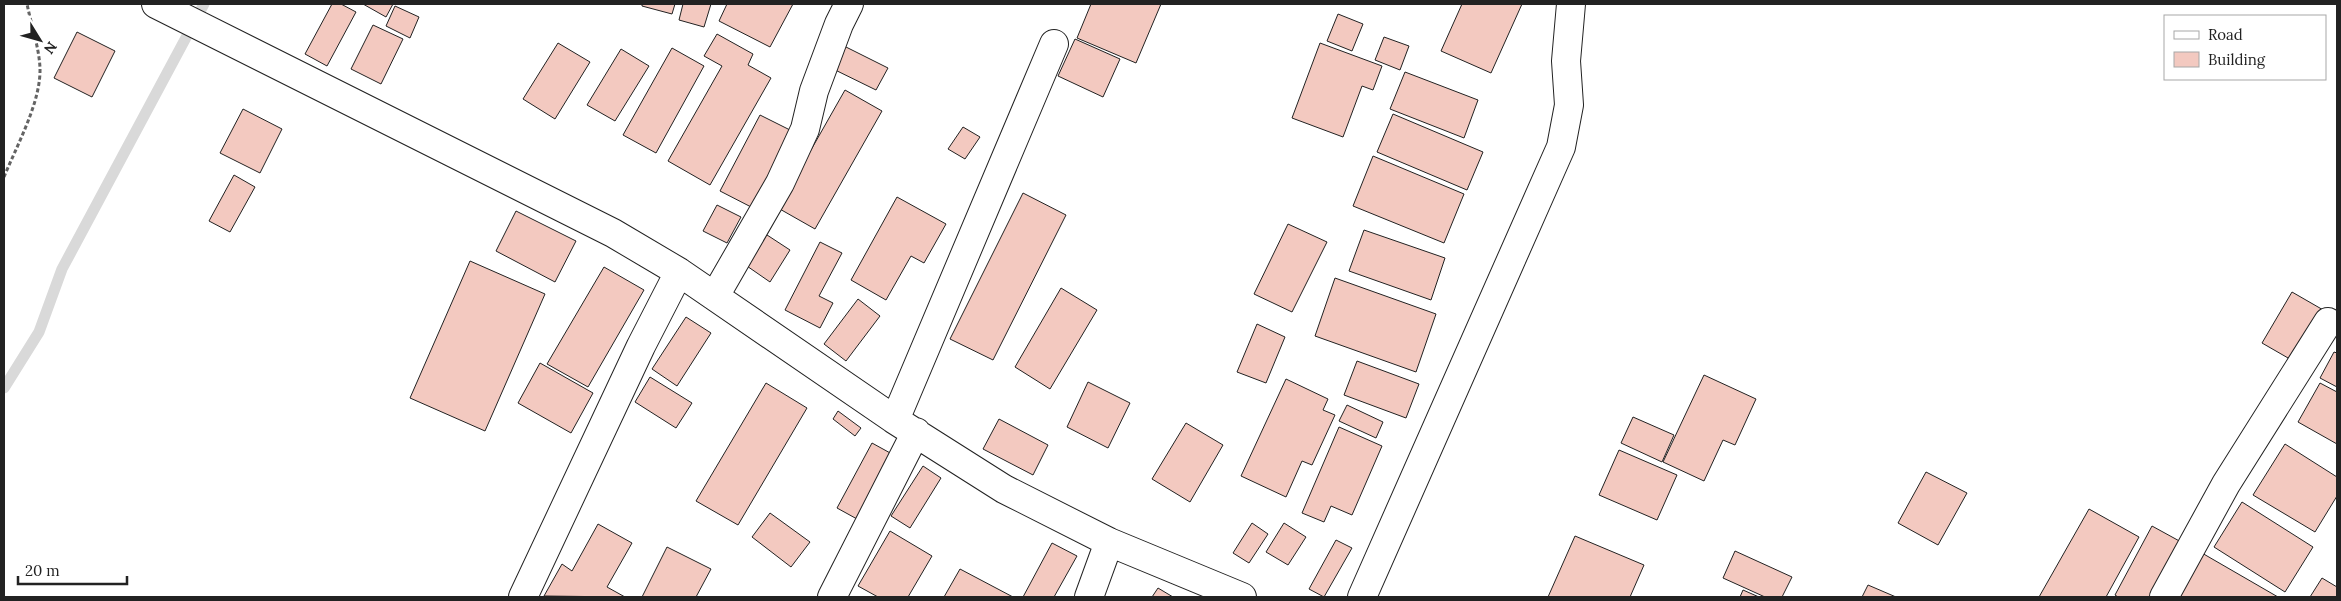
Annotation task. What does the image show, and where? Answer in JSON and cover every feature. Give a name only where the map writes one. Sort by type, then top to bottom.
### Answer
[{"type":"street","points":[[156,4],[613,233],[679,272],[905,426],[1004,489],[1109,542],[1242,597]]},
{"type":"street","points":[[714,296],[784,174],[805,129],[814,91],[839,24],[849,4]]},
{"type":"street","points":[[1362,597],[1561,147],[1569,105],[1566,61],[1571,4]]},
{"type":"street","points":[[832,597],[905,426],[1054,44]]},
{"type":"street","points":[[523,597],[641,346],[679,272]]},
{"type":"street","points":[[2164,597],[2226,484],[2328,322]]},
{"type":"street","points":[[1089,597],[1109,542]]},
{"type":"path","points":[[4,177],[25,126],[40,82],[40,65],[27,4]]},
{"type":"building","points":[[332,4],[341,4],[356,12],[327,66],[305,54]]},
{"type":"building","points":[[363,4],[393,4],[386,17]]},
{"type":"building","points":[[642,4],[675,4],[672,14],[642,6]]},
{"type":"building","points":[[683,4],[711,4],[704,27],[679,20]]},
{"type":"building","points":[[727,4],[793,4],[770,47],[719,21]]},
{"type":"building","points":[[1091,4],[1161,4],[1136,63],[1077,38]]},
{"type":"building","points":[[1462,4],[1522,4],[1491,73],[1441,51]]},
{"type":"building","points":[[395,6],[419,17],[410,38],[386,26]]},
{"type":"building","points":[[1338,14],[1363,24],[1352,51],[1327,41]]},
{"type":"building","points":[[373,25],[403,39],[381,84],[351,69]]},
{"type":"building","points":[[77,32],[115,51],[92,97],[54,78]]},
{"type":"building","points":[[717,34],[753,54],[748,65],[771,78],[710,185],[668,161],[722,66],[704,56]]},
{"type":"building","points":[[1384,37],[1409,46],[1400,70],[1375,60]]},
{"type":"building","points":[[1075,39],[1120,59],[1103,97],[1058,76]]},
{"type":"building","points":[[836,42],[888,68],[876,90],[825,65]]},
{"type":"building","points":[[558,43],[590,62],[555,119],[523,99]]},
{"type":"building","points":[[1320,43],[1382,66],[1373,90],[1362,86],[1343,137],[1292,118]]},
{"type":"building","points":[[672,48],[704,66],[656,153],[623,135]]},
{"type":"building","points":[[621,49],[649,66],[615,121],[587,105]]},
{"type":"building","points":[[1405,72],[1478,100],[1464,138],[1390,109]]},
{"type":"building","points":[[845,90],[882,111],[815,229],[778,208]]},
{"type":"building","points":[[243,109],[282,129],[260,173],[220,153]]},
{"type":"building","points":[[1393,114],[1483,152],[1467,190],[1377,152]]},
{"type":"building","points":[[760,115],[794,132],[755,209],[720,191]]},
{"type":"building","points":[[963,127],[980,137],[965,159],[948,149]]},
{"type":"building","points":[[1373,156],[1464,194],[1444,243],[1353,206]]},
{"type":"building","points":[[234,175],[255,187],[230,232],[209,221]]},
{"type":"building","points":[[1023,193],[1066,215],[993,360],[950,339]]},
{"type":"building","points":[[897,197],[946,224],[924,263],[911,256],[886,300],[851,280]]},
{"type":"building","points":[[717,205],[741,217],[727,243],[703,231]]},
{"type":"building","points":[[516,211],[576,241],[555,282],[496,251]]},
{"type":"building","points":[[1288,224],[1327,242],[1292,312],[1254,294]]},
{"type":"building","points":[[1364,230],[1445,258],[1431,300],[1349,271]]},
{"type":"building","points":[[764,233],[790,250],[770,282],[744,264]]},
{"type":"building","points":[[820,242],[842,253],[819,296],[833,303],[820,328],[785,310]]},
{"type":"building","points":[[470,261],[545,294],[485,431],[410,398]]},
{"type":"building","points":[[604,267],[644,290],[588,387],[547,364]]},
{"type":"building","points":[[1335,278],[1436,314],[1416,372],[1315,336]]},
{"type":"building","points":[[1061,288],[1097,310],[1050,389],[1015,367]]},
{"type":"building","points":[[2292,292],[2325,311],[2295,362],[2262,343]]},
{"type":"building","points":[[858,299],[880,316],[846,361],[824,344]]},
{"type":"building","points":[[686,317],[711,333],[677,386],[652,369]]},
{"type":"building","points":[[1257,324],[1285,337],[1266,383],[1237,372]]},
{"type":"building","points":[[2334,352],[2337,353],[2337,387],[2320,378]]},
{"type":"building","points":[[1357,361],[1419,384],[1406,418],[1344,395]]},
{"type":"building","points":[[540,363],[593,393],[571,433],[518,403]]},
{"type":"building","points":[[1704,375],[1756,399],[1735,445],[1723,440],[1704,481],[1663,462]]},
{"type":"building","points":[[650,377],[692,403],[676,428],[635,402]]},
{"type":"building","points":[[1286,379],[1328,399],[1323,410],[1335,415],[1312,465],[1302,461],[1286,497],[1241,476]]},
{"type":"building","points":[[1088,382],[1130,403],[1108,448],[1067,427]]},
{"type":"building","points":[[766,383],[807,408],[738,525],[696,501]]},
{"type":"building","points":[[2320,383],[2337,392],[2337,444],[2298,422]]},
{"type":"building","points":[[1347,405],[1383,422],[1376,438],[1339,421]]},
{"type":"building","points":[[838,411],[861,428],[855,436],[833,419]]},
{"type":"building","points":[[1633,417],[1674,435],[1662,462],[1621,443]]},
{"type":"building","points":[[999,419],[1048,445],[1033,475],[983,449]]},
{"type":"building","points":[[1186,423],[1223,445],[1190,502],[1152,479]]},
{"type":"building","points":[[1339,427],[1382,446],[1352,515],[1331,506],[1324,522],[1302,513]]},
{"type":"building","points":[[872,443],[892,454],[857,519],[837,508]]},
{"type":"building","points":[[2285,444],[2337,477],[2337,496],[2315,532],[2253,495]]},
{"type":"building","points":[[1619,450],[1677,475],[1657,520],[1599,495]]},
{"type":"building","points":[[923,466],[941,478],[910,528],[891,516]]},
{"type":"building","points":[[1926,472],[1967,493],[1938,545],[1898,523]]},
{"type":"building","points":[[2242,502],[2313,547],[2285,592],[2214,547]]},
{"type":"building","points":[[2089,509],[2139,537],[2106,597],[2039,597]]},
{"type":"building","points":[[770,513],[810,542],[791,567],[752,537]]},
{"type":"building","points":[[1252,523],[1268,534],[1249,563],[1233,553]]},
{"type":"building","points":[[1284,523],[1306,537],[1288,565],[1266,552]]},
{"type":"building","points":[[598,524],[632,543],[607,587],[625,597],[544,596],[562,564],[572,571]]},
{"type":"building","points":[[2152,526],[2183,543],[2153,597],[2118,597],[2115,595]]},
{"type":"building","points":[[890,531],[932,556],[908,597],[878,597],[858,586]]},
{"type":"building","points":[[1575,536],[1644,565],[1630,597],[1548,597]]},
{"type":"building","points":[[1336,540],[1352,548],[1324,597],[1309,589]]},
{"type":"building","points":[[1052,543],[1077,556],[1054,597],[1023,597]]},
{"type":"building","points":[[667,547],[711,569],[696,597],[642,597]]},
{"type":"building","points":[[2195,549],[2278,597],[2167,597]]},
{"type":"building","points":[[1735,551],[1792,577],[1782,597],[1765,597],[1723,578]]},
{"type":"building","points":[[960,569],[1013,597],[944,597]]},
{"type":"building","points":[[2322,578],[2337,587],[2337,597],[2310,597]]},
{"type":"building","points":[[1868,585],[1896,597],[1862,597]]},
{"type":"building","points":[[1158,588],[1173,597],[1152,597]]},
{"type":"building","points":[[1743,590],[1759,597],[1740,597]]},
{"type":"waterway","points":[[4,388],[39,332],[62,269],[204,4]]}]
